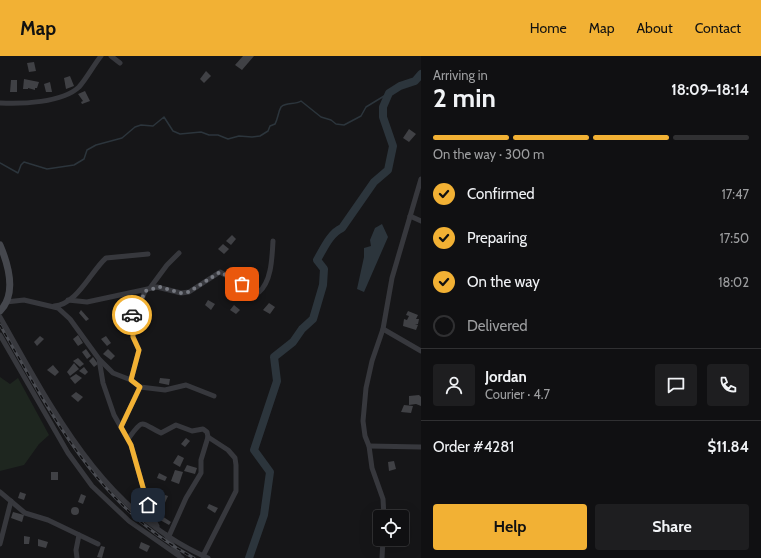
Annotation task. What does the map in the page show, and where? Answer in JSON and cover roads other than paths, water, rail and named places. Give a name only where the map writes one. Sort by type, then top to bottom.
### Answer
[{"type":"street","points":[[0,103],[32,104],[70,92],[78,87],[101,56]]},
{"type":"street","points":[[111,56],[120,63]]},
{"type":"street","points":[[384,510],[383,499],[369,458],[369,446],[365,436],[363,420],[366,388],[372,361],[383,329],[392,278],[421,179]]},
{"type":"street","points":[[410,216],[421,221]]},
{"type":"street","points":[[68,300],[87,302],[160,287],[181,293],[189,292],[220,272],[255,292],[259,292],[268,277],[273,241]]},
{"type":"street","points":[[0,245],[10,279],[6,302],[0,311]]},
{"type":"street","points":[[131,380],[139,350],[133,337],[132,316],[147,290],[178,253]]},
{"type":"street","points":[[6,302],[24,300],[53,306],[60,305],[68,300],[90,278],[106,258],[148,254]]},
{"type":"street","points":[[53,306],[66,315],[99,359],[113,374],[131,380],[140,387],[165,390],[186,385],[214,396]]},
{"type":"street","points":[[0,317],[60,420],[83,454],[118,496],[158,529],[206,557],[236,491],[235,458],[228,450],[208,437],[205,430],[192,431],[176,425],[161,433],[144,423],[138,426],[128,439]]},
{"type":"street","points":[[383,329],[421,351]]},
{"type":"street","points":[[0,335],[68,453],[92,486],[129,521],[182,558]]},
{"type":"street","points":[[99,359],[102,383],[121,427],[131,445],[151,515],[158,529]]},
{"type":"street","points":[[121,427],[140,387]]},
{"type":"street","points":[[166,534],[200,473],[202,456],[208,437]]},
{"type":"street","points":[[369,446],[421,447]]},
{"type":"street","points":[[0,492],[24,513],[48,520],[98,544]]},
{"type":"street","points":[[0,544],[10,501]]},
{"type":"street","points":[[166,534],[182,558]]},
{"type":"street","points":[[77,558],[76,550],[78,535]]},
{"type":"street","points":[[382,558],[383,546]]},
{"type":"waterway","points":[[249,558],[264,515],[270,472],[254,450],[277,381],[274,357],[293,342],[302,329],[313,319],[323,285],[324,269],[317,260],[324,247],[330,238],[342,228],[374,182],[388,170],[393,146],[383,117],[383,107],[389,93],[400,86],[415,81],[421,74]]},
{"type":"waterway","points":[[0,163],[18,173],[24,162],[47,169],[74,165],[84,159],[87,150],[96,145],[122,138],[135,127],[141,125],[153,126],[164,117],[173,131],[180,134],[201,132],[209,135],[218,135],[228,139],[239,136],[260,136],[268,131],[270,126],[275,124],[279,111],[283,105],[301,101],[321,117],[331,120],[336,124],[344,125],[361,116],[366,107],[389,93]]},
{"type":"railway","points":[[0,325],[59,425],[80,456],[104,486],[130,513],[160,537],[194,558]]}]
